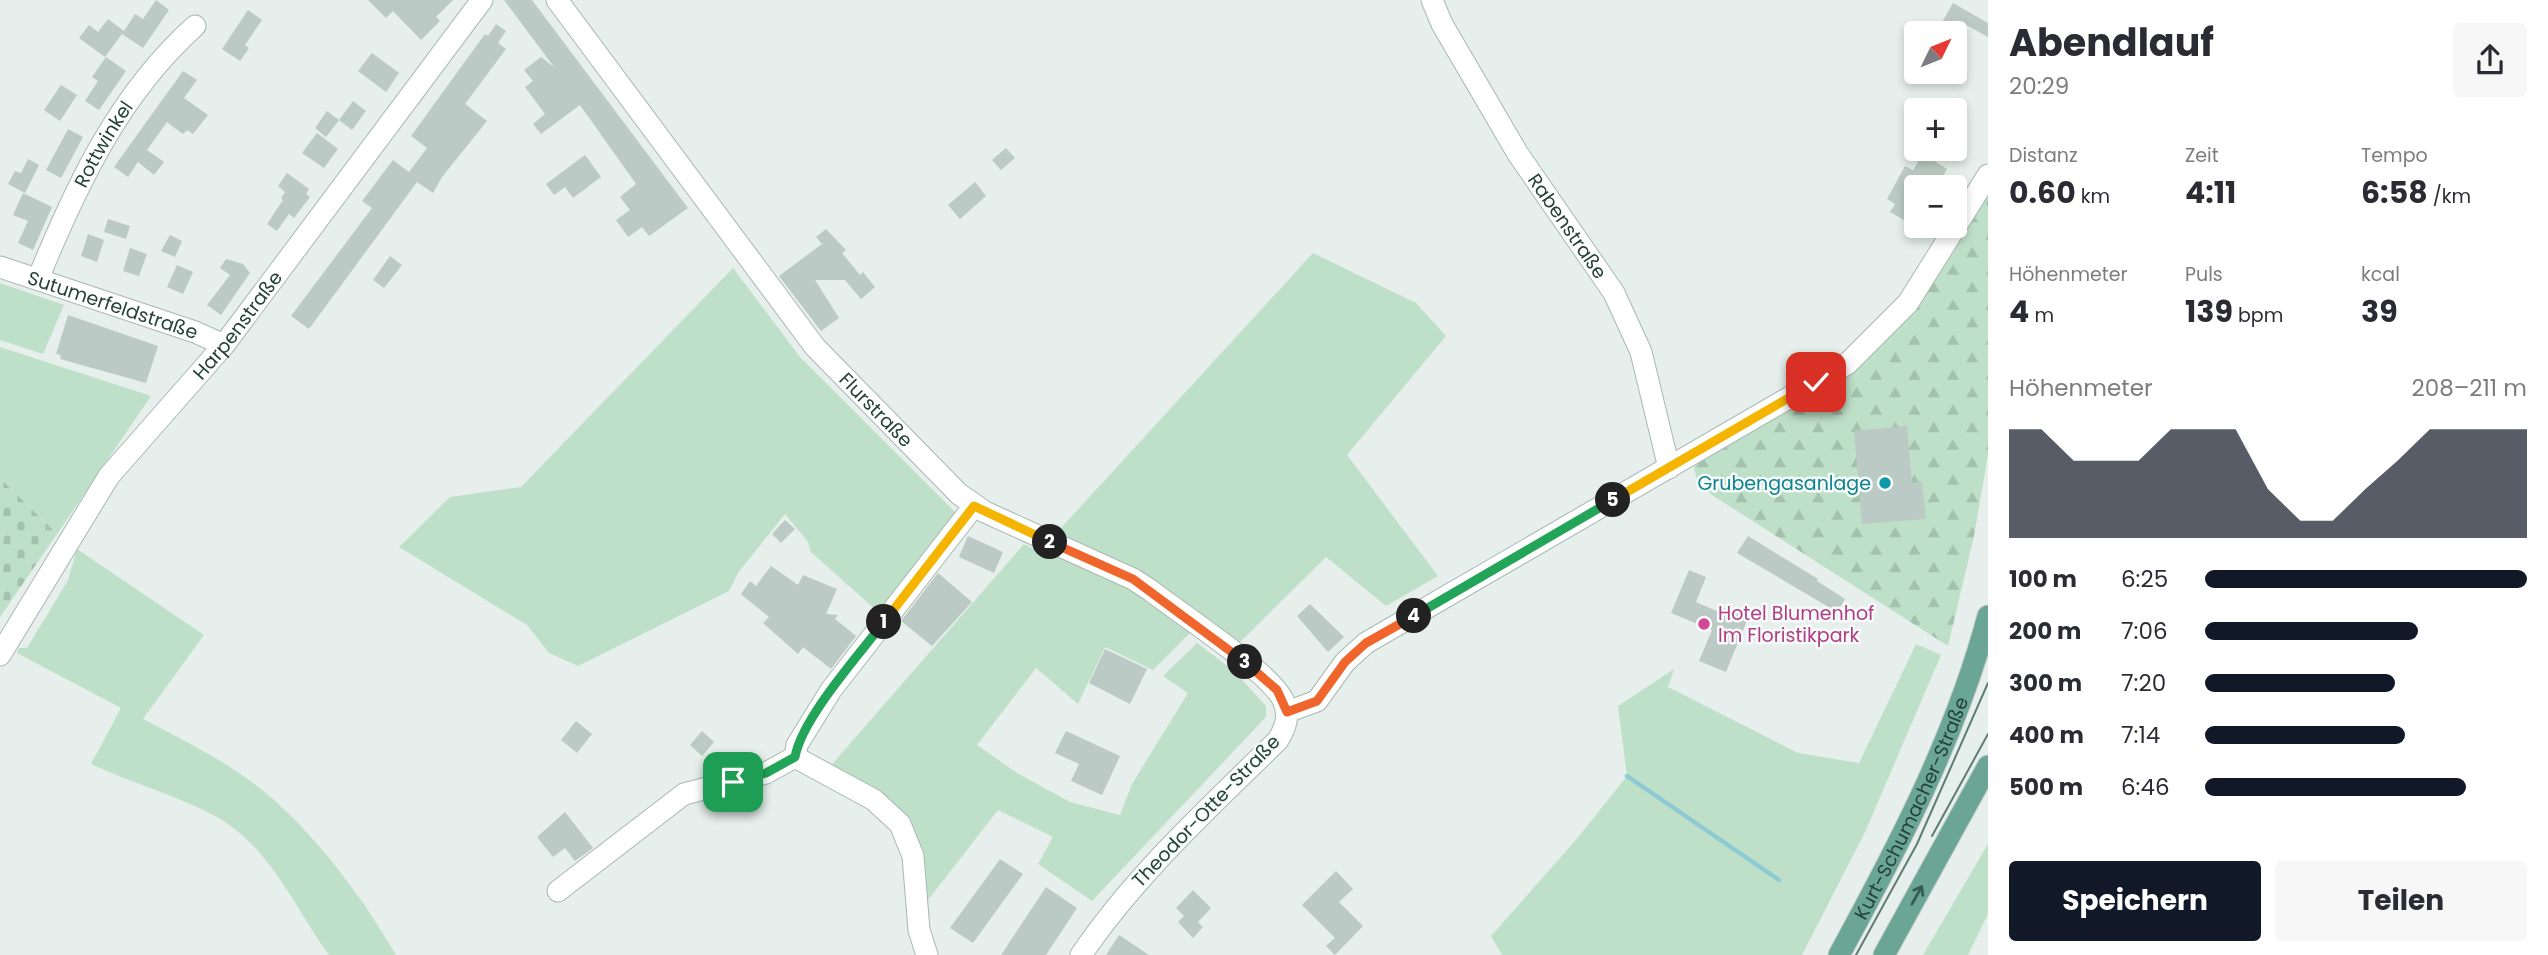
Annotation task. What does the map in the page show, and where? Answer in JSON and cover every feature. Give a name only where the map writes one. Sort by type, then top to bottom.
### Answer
[{"type":"main road","name":"Kurt-Schumacher-Straße","points":[[1839,955],[1904,835],[1975,665],[1988,616]]},
{"type":"main road","name":"Kurt-Schumacher-Straße","points":[[1884,955],[1988,766]]},
{"type":"street","name":"Harpenstraße","points":[[0,655],[109,476],[224,345],[482,0]]},
{"type":"street","name":"Flurstraße","points":[[556,0],[815,347],[974,506],[1150,590],[1263,676],[1277,690],[1287,712]]},
{"type":"street","name":"Rabenstraße","points":[[1432,0],[1442,24],[1518,154],[1614,293],[1640,352],[1669,468]]},
{"type":"street","name":"Rottwinkel","points":[[38,279],[67,209],[107,134],[163,55],[195,26]]},
{"type":"street","name":"Theodor-Otte-Straße","points":[[1081,955],[1133,885],[1278,740],[1284,730],[1287,712],[1317,701],[1345,662],[1366,643],[1769,411],[1861,353],[1908,303],[1988,175]]},
{"type":"street","name":"Sutumerfeldstraße","points":[[0,267],[195,332],[224,345]]},
{"type":"street","points":[[795,757],[797,745],[831,690],[974,506]]},
{"type":"street","points":[[558,891],[684,794],[766,773],[795,757]]},
{"type":"street","points":[[795,757],[874,800],[900,824],[913,856],[919,930],[927,955]]},
{"type":"green space","points":[[1988,187],[1988,455],[1974,536],[1948,646],[1712,495],[1698,482],[1694,469],[1698,458],[1838,375],[1947,238],[1967,238],[1967,213]]},
{"type":"green space","points":[[1313,253],[1416,303],[1446,336],[1347,455],[1438,576],[1386,606],[1326,557],[1238,644],[1202,621],[1153,670],[1105,647],[1078,704],[1036,668],[977,745],[1017,773],[1070,802],[1120,815],[1132,784],[1188,693],[1163,676],[1197,643],[1234,671],[1266,706],[1266,717],[1092,901],[1038,864],[1053,837],[998,810],[921,909],[916,853],[827,770],[1024,544],[1039,552]]},
{"type":"green space","points":[[733,268],[800,357],[959,516],[876,619],[876,610],[811,552],[808,542],[785,514],[738,573],[729,591],[578,666],[549,653],[527,625],[399,547],[450,497],[521,487]]},
{"type":"green space","points":[[0,283],[64,305],[43,354],[0,340]]},
{"type":"green space","points":[[0,347],[151,396],[57,534],[0,478]]},
{"type":"green space","points":[[0,478],[57,534],[0,617]]},
{"type":"green space","points":[[77,549],[204,635],[143,719],[227,765],[274,800],[309,835],[341,873],[396,955],[329,955],[280,879],[251,844],[234,829],[200,809],[91,764],[121,708],[17,653],[19,648],[27,648],[68,580]]},
{"type":"green space","points":[[1916,644],[1941,655],[1866,830],[1802,955],[1502,955],[1491,936],[1575,841],[1627,776],[1618,706],[1674,669],[1668,687],[1798,753],[1859,763]]},
{"type":"green space","points":[[1988,844],[1988,914],[1968,955],[1923,955]]},
{"type":"building","points":[[156,0],[169,10],[143,48],[122,34],[105,57],[79,38],[89,25],[98,32],[108,19],[124,31],[135,14],[143,19]]},
{"type":"building","points":[[368,0],[453,0],[436,17],[440,21],[421,40],[393,11],[386,18]]},
{"type":"building","points":[[504,0],[532,0],[688,208],[649,236],[642,227],[628,237],[616,220],[630,210],[620,197],[636,184],[580,105],[541,134],[533,124],[545,114],[525,87],[533,81],[524,70],[541,57],[554,67]]},
{"type":"building","points":[[1953,3],[1988,23],[1988,37],[1967,25],[1967,21],[1943,21]]},
{"type":"building","points":[[248,10],[262,20],[245,45],[249,48],[240,61],[222,49]]},
{"type":"building","points":[[496,24],[506,31],[498,43],[506,49],[465,104],[487,121],[442,177],[433,193],[417,182],[309,329],[291,316],[372,208],[362,201],[393,160],[409,172],[427,148],[411,136],[485,34],[488,36]]},
{"type":"building","points":[[372,53],[399,73],[386,92],[358,71]]},
{"type":"building","points":[[106,57],[126,71],[99,110],[85,101],[98,81],[92,77]]},
{"type":"building","points":[[183,71],[197,80],[184,98],[208,115],[193,134],[187,130],[183,134],[167,122],[147,150],[164,162],[154,175],[138,162],[128,177],[114,167]]},
{"type":"building","points":[[61,85],[77,95],[60,121],[44,110]]},
{"type":"building","points":[[353,101],[366,111],[352,130],[339,120]]},
{"type":"building","points":[[327,111],[339,120],[326,137],[315,128]]},
{"type":"building","points":[[68,129],[83,137],[61,178],[46,170]]},
{"type":"building","points":[[317,133],[338,149],[324,168],[302,153]]},
{"type":"building","points":[[1006,148],[1015,158],[1001,170],[992,160]]},
{"type":"building","points":[[585,155],[601,177],[573,198],[565,187],[554,195],[546,184]]},
{"type":"building","points":[[28,159],[39,165],[25,193],[8,184],[15,171],[21,173]]},
{"type":"building","points":[[1919,161],[1934,161],[1947,169],[1944,175],[1904,175],[1904,220],[1890,212],[1895,204],[1887,199],[1905,166],[1913,170]]},
{"type":"building","points":[[287,173],[309,189],[306,194],[310,197],[294,218],[289,214],[277,231],[267,224],[283,200],[281,198],[285,192],[278,186]]},
{"type":"building","points":[[975,182],[986,196],[960,219],[948,205]]},
{"type":"building","points":[[23,193],[52,207],[33,250],[18,243],[28,221],[13,215]]},
{"type":"building","points":[[108,219],[130,226],[126,239],[104,232]]},
{"type":"building","points":[[826,229],[846,250],[842,253],[860,275],[863,272],[875,287],[861,299],[845,280],[815,280],[839,318],[821,331],[779,276],[822,244],[816,237]]},
{"type":"building","points":[[88,234],[104,240],[97,262],[81,256]]},
{"type":"building","points":[[170,235],[182,241],[175,257],[161,251]]},
{"type":"building","points":[[130,248],[147,254],[139,276],[123,271]]},
{"type":"building","points":[[390,256],[402,265],[384,288],[373,280]]},
{"type":"building","points":[[226,259],[243,264],[250,273],[221,315],[207,305],[230,275],[220,268]]},
{"type":"building","points":[[177,265],[193,272],[183,294],[167,287]]},
{"type":"building","points":[[68,315],[158,346],[146,383],[60,359],[61,355],[56,354]]},
{"type":"building","name":"Grubengasanlage","points":[[1907,426],[1912,483],[1922,482],[1926,519],[1862,524],[1854,431]]},
{"type":"building","points":[[785,520],[795,529],[781,543],[772,534]]},
{"type":"building","points":[[968,536],[1003,552],[994,573],[959,557]]},
{"type":"building","points":[[1748,536],[1845,599],[1837,612],[1737,553]]},
{"type":"building","points":[[771,566],[798,585],[803,575],[837,589],[826,614],[838,615],[835,619],[856,636],[831,669],[803,647],[798,654],[763,623],[769,617],[741,594],[750,581],[756,586]]},
{"type":"building","points":[[1689,570],[1706,577],[1696,602],[1719,612],[1721,607],[1748,618],[1726,672],[1699,661],[1712,630],[1671,613]]},
{"type":"building","points":[[938,573],[972,602],[932,646],[901,621]]},
{"type":"building","points":[[1310,604],[1344,637],[1328,652],[1297,616]]},
{"type":"building","points":[[1105,649],[1147,669],[1130,704],[1089,683]]},
{"type":"building","points":[[576,721],[592,734],[577,753],[561,740]]},
{"type":"building","points":[[702,731],[714,742],[702,756],[690,745]]},
{"type":"building","points":[[1066,731],[1120,756],[1102,795],[1071,781],[1079,764],[1055,753]]},
{"type":"building","points":[[565,812],[593,848],[575,861],[565,848],[553,857],[537,837]]},
{"type":"building","points":[[1000,859],[1023,874],[973,943],[950,928]]},
{"type":"building","points":[[1336,871],[1353,889],[1339,902],[1363,926],[1335,955],[1326,946],[1335,938],[1302,905]]},
{"type":"building","points":[[1046,887],[1077,908],[1046,955],[1001,955]]},
{"type":"building","points":[[1193,890],[1211,908],[1198,922],[1203,927],[1193,938],[1178,922],[1184,916],[1176,908]]},
{"type":"building","points":[[1119,935],[1149,955],[1106,955]]},
{"type":"waterway","points":[[1627,776],[1779,880]]},
{"type":"tram line","points":[[1856,955],[1917,844],[1988,683]]},
{"type":"tram line","points":[[1932,836],[1988,734]]},
{"type":"place","name":"Grubengasanlage","points":[[1885,483]]},
{"type":"place","name":"Hotel Blumenhof Im Floristikpark","points":[[1704,624]]},
{"type":"route","points":[[733,782],[766,773],[795,757],[797,745],[831,690],[974,506],[1133,579],[1150,590],[1263,676],[1277,690],[1287,712],[1317,701],[1345,662],[1366,643],[1816,382]]}]
